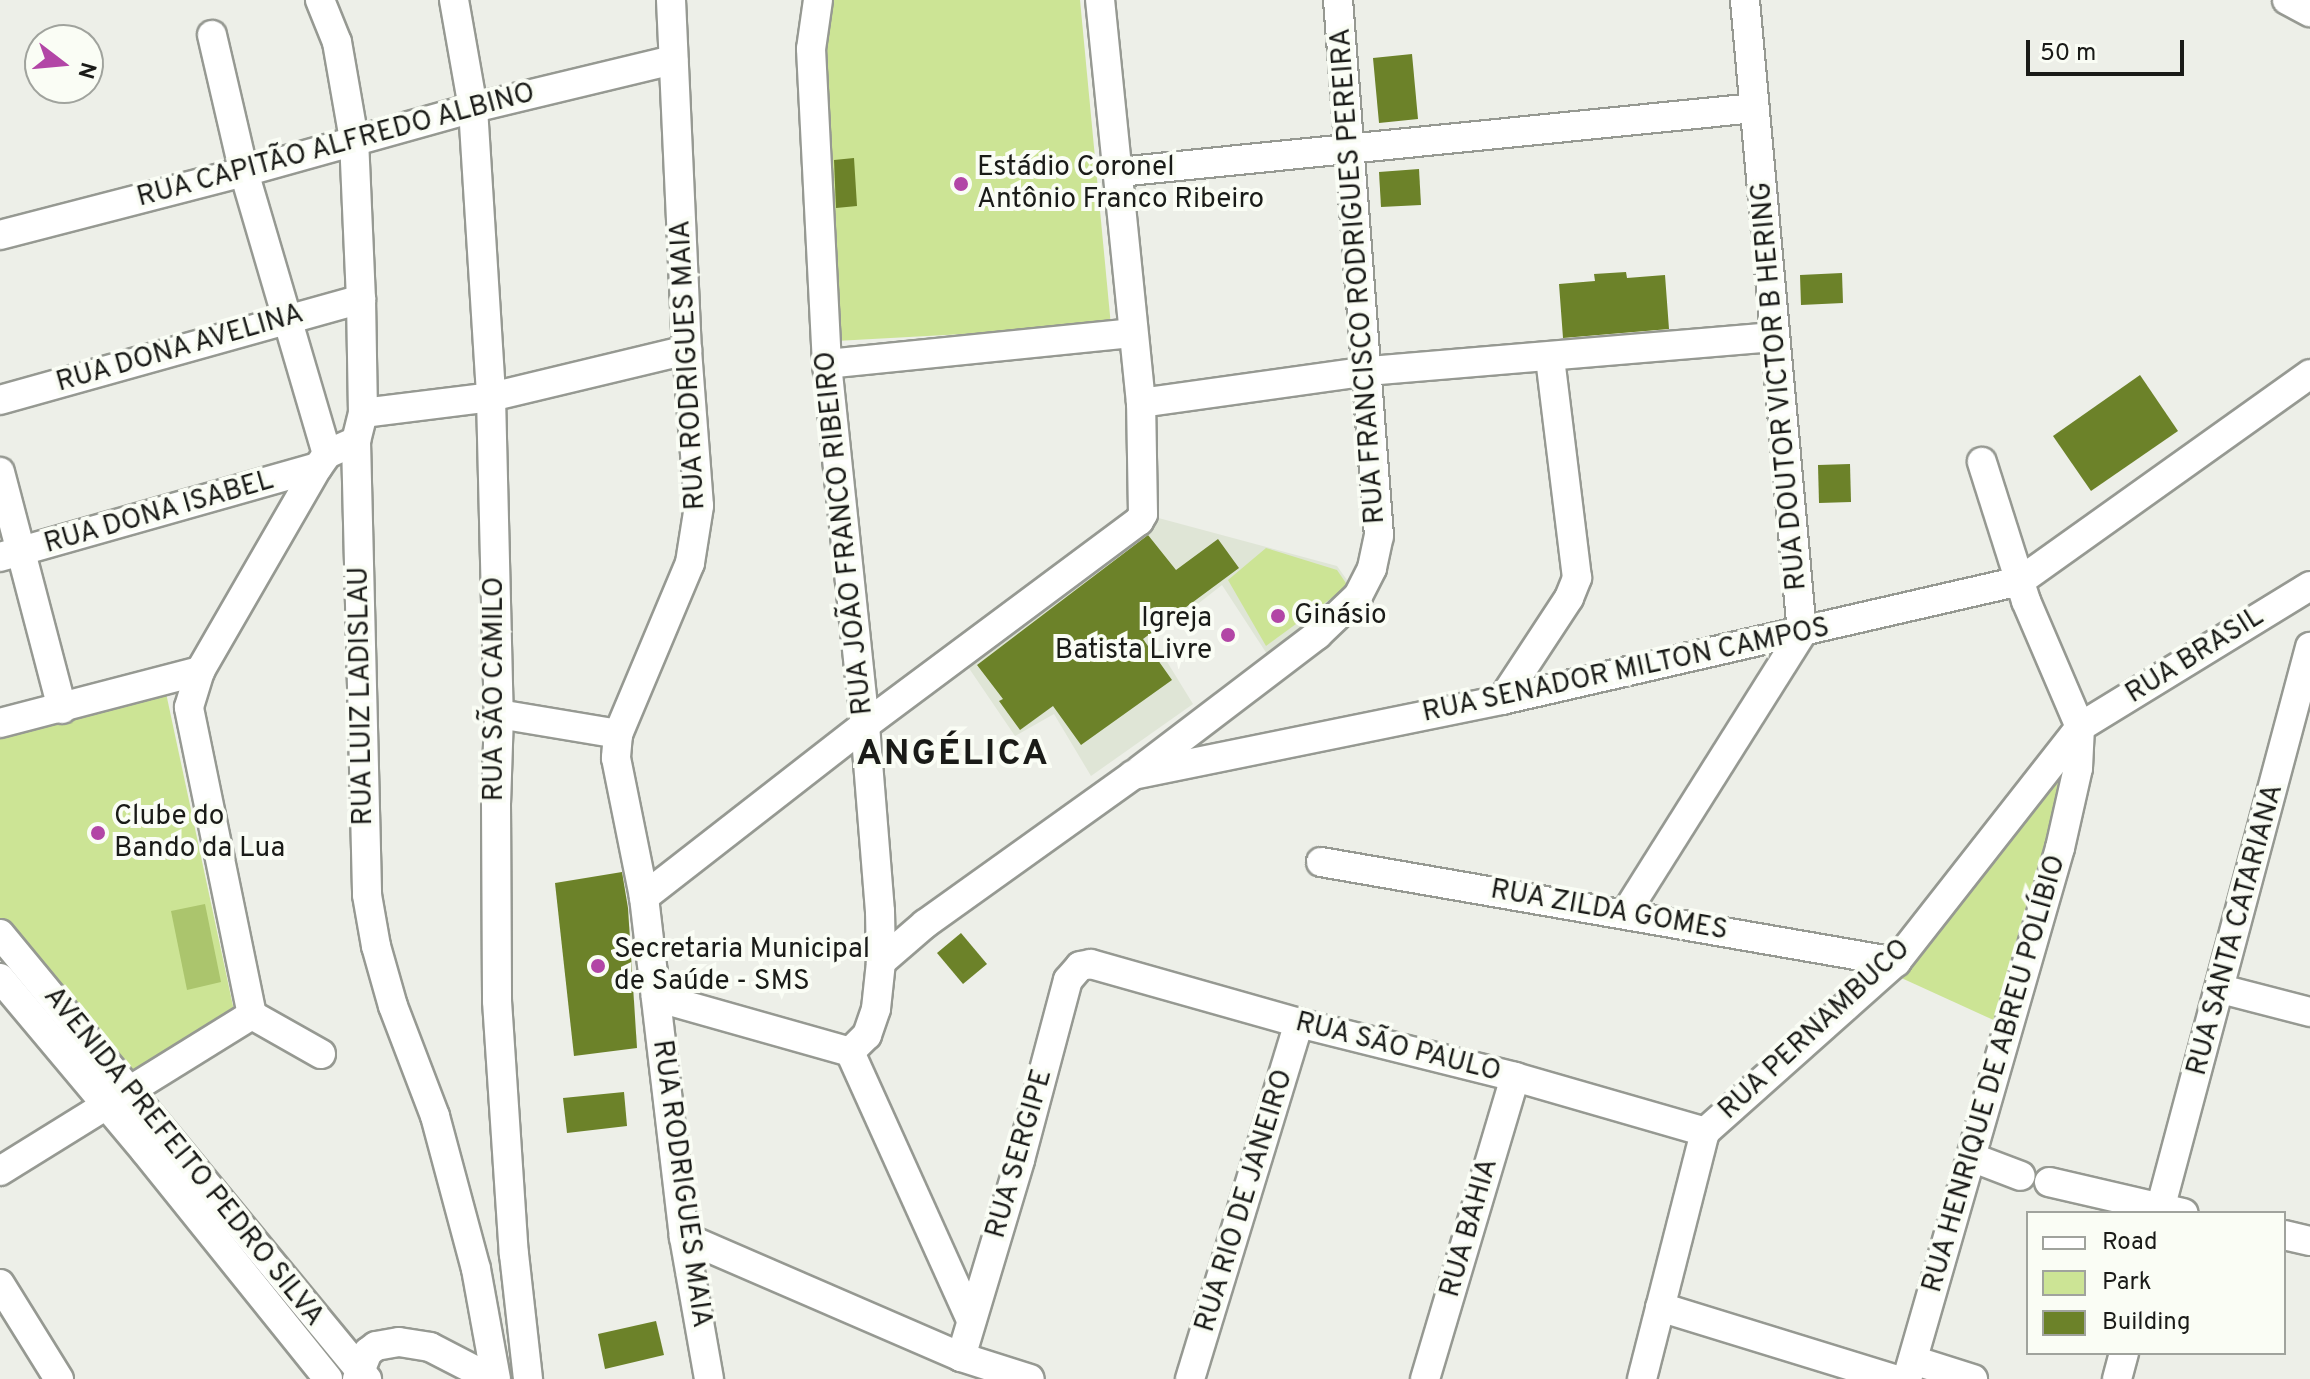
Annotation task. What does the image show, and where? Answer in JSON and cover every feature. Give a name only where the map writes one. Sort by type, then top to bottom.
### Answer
[{"type":"street","name":"RUA LUIZ LADISLAU","points":[[320,0],[337,42],[354,139],[363,413],[356,441],[367,895],[376,946],[393,1006],[435,1116],[476,1269],[494,1379]]},
{"type":"street","name":"RUA SÃO CAMILO","points":[[454,0],[473,108],[491,397],[499,714],[497,1001],[514,1254],[528,1379]]},
{"type":"street","name":"RUA RODRIGUES MAIA","points":[[671,0],[687,350],[699,506],[690,563],[618,734],[616,758],[644,897],[684,1237],[709,1379]]},
{"type":"street","name":"RUA JOÃO FRANCO RIBEIRO","points":[[818,0],[811,49],[827,364],[865,725],[880,911],[881,962],[876,1009],[867,1035],[850,1052]]},
{"type":"street","points":[[644,897],[865,725],[1139,521],[1143,514],[1141,403],[1100,0]]},
{"type":"street","name":"RUA FRANCISCO RODRIGUES PEREIRA","points":[[1133,775],[1317,635],[1358,596],[1372,568],[1379,536],[1369,371],[1338,0]]},
{"type":"street","name":"RUA DOUTOR VICTOR B HERING","points":[[1625,914],[1802,633],[1745,0]]},
{"type":"street","points":[[2287,0],[2310,12]]},
{"type":"street","points":[[212,35],[244,172],[322,461],[200,671],[192,690],[191,722],[252,1015],[321,1054]]},
{"type":"street","name":"RUA CAPITÃO ALFREDO ALBINO","points":[[0,235],[244,172],[473,108],[673,60]]},
{"type":"street","points":[[1119,172],[1352,151],[1755,108]]},
{"type":"street","name":"RUA DONA AVELINA","points":[[0,400],[361,299]]},
{"type":"street","points":[[827,364],[1132,333]]},
{"type":"street","points":[[1141,403],[1369,371],[1775,337]]},
{"type":"street","points":[[363,413],[491,397],[687,350]]},
{"type":"street","points":[[1502,700],[1569,598],[1577,578],[1550,357]]},
{"type":"street","name":"RUA SENADOR MILTON CAMPOS","points":[[881,962],[925,924],[1133,775],[1502,700],[2020,581],[2310,374]]},
{"type":"street","name":"RUA DONA ISABEL","points":[[11,555],[322,461],[356,441]]},
{"type":"street","points":[[1982,462],[2020,581],[2080,727]]},
{"type":"street","points":[[0,472],[11,555],[62,709]]},
{"type":"street","name":"RUA BRASIL","points":[[2080,727],[2310,586]]},
{"type":"street","name":"RUA SANTA CATARIANA","points":[[2167,1211],[2221,989],[2299,739],[2310,647]]},
{"type":"street","points":[[0,723],[200,671]]},
{"type":"street","points":[[499,714],[618,734]]},
{"type":"street","name":"RUA HENRIQUE DE ABREU POLÍBIO","points":[[1905,1373],[2063,836],[2078,768],[2080,727]]},
{"type":"street","name":"RUA PERNAMBUCO","points":[[1642,1379],[1705,1132],[1896,962],[2080,727]]},
{"type":"street","name":"RUA ZILDA GOMES","points":[[1321,862],[1896,962]]},
{"type":"street","points":[[880,911],[925,924]]},
{"type":"street","name":"AVENIDA PREFEITO PEDRO SILVA","points":[[0,934],[117,1098],[328,1379]]},
{"type":"street","name":"RUA SÃO PAULO","points":[[1091,964],[1299,1023],[1515,1077],[1705,1132]]},
{"type":"street","name":"RUA SERGIPE","points":[[961,1357],[1020,1160],[1068,980],[1073,970],[1091,964]]},
{"type":"street","name":"AVENIDA PREFEITO PEDRO SILVA","points":[[0,978],[117,1098],[362,1377]]},
{"type":"street","points":[[2221,989],[2310,1012]]},
{"type":"street","points":[[656,997],[850,1052],[971,1320]]},
{"type":"street","points":[[0,1171],[252,1015]]},
{"type":"street","name":"RUA RIO DE JANEIRO","points":[[1190,1379],[1299,1023]]},
{"type":"street","name":"RUA BAHIA","points":[[1425,1379],[1515,1077]]},
{"type":"street","points":[[1971,1157],[2021,1176]]},
{"type":"street","points":[[2049,1182],[2167,1211]]},
{"type":"street","points":[[2286,1235],[2310,1241]]},
{"type":"street","points":[[684,1237],[961,1357],[1030,1379]]},
{"type":"street","points":[[0,1284],[59,1379]]},
{"type":"street","points":[[1660,1307],[1905,1373],[1973,1379]]},
{"type":"street","points":[[362,1377],[368,1352],[376,1346],[399,1342],[430,1347],[494,1379]]},
{"type":"street","points":[[2117,1379],[2123,1355]]},
{"type":"shaded area","points":[[1151,516],[1337,566],[1352,587],[1267,654],[1222,585],[1153,639],[1193,704],[1091,776],[1054,714],[1015,736],[962,658]]},
{"type":"shaded area","points":[[205,904],[221,982],[187,990],[171,911]]},
{"type":"green space","name":"Estádio Coronel Antônio Franco Ribeiro","points":[[828,0],[1080,0],[1111,326],[836,341],[816,61]]},
{"type":"green space","name":"Ginásio","points":[[1266,548],[1337,570],[1348,586],[1266,646],[1228,580]]},
{"type":"green space","name":"Clube do Bando da Lua","points":[[166,693],[236,1020],[125,1080],[0,929],[0,737]]},
{"type":"green space","points":[[2059,766],[2069,773],[2000,1023],[1897,976]]},
{"type":"building","points":[[1412,54],[1418,119],[1379,123],[1373,58]]},
{"type":"building","points":[[854,158],[857,206],[836,208],[834,160]]},
{"type":"building","points":[[1419,169],[1421,205],[1381,207],[1379,172]]},
{"type":"building","points":[[1626,272],[1627,278],[1665,275],[1669,329],[1563,338],[1559,284],[1595,281],[1594,274]]},
{"type":"building","points":[[1842,273],[1843,303],[1801,305],[1800,275]]},
{"type":"building","points":[[2140,375],[2178,431],[2091,491],[2053,436]]},
{"type":"building","points":[[1850,464],[1851,502],[1819,503],[1818,465]]},
{"type":"building","points":[[1148,535],[1176,570],[1218,539],[1239,568],[1143,639],[1172,680],[1081,745],[1053,706],[1020,730],[999,701],[1003,699],[977,665]]},
{"type":"building","name":"Secretaria Municipal de Saúde - SMS","points":[[622,872],[628,908],[637,1048],[574,1056],[555,883]]},
{"type":"building","points":[[961,933],[987,964],[963,984],[937,953]]},
{"type":"building","points":[[624,1092],[627,1126],[567,1133],[563,1098]]},
{"type":"building","points":[[656,1321],[664,1355],[605,1369],[598,1334]]},
{"type":"place","name":"Estádio Coronel Antônio Franco Ribeiro","points":[[961,184]]},
{"type":"place","name":"Ginásio","points":[[1278,616]]},
{"type":"place","name":"Igreja Batista Livre","points":[[1228,635]]},
{"type":"place","name":"Clube do Bando da Lua","points":[[98,833]]},
{"type":"place","name":"Secretaria Municipal de Saúde - SMS","points":[[598,966]]},
{"type":"district","name":"ANGÉLICA","points":[[953,756]]}]
